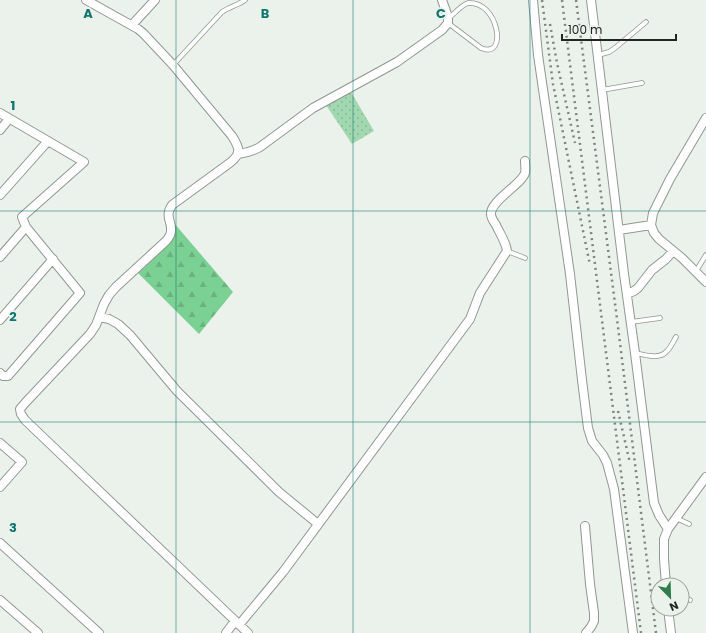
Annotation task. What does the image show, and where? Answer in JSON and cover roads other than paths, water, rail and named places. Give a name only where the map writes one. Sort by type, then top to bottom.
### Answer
[{"type":"street","points":[[86,0],[132,25],[143,33],[173,65],[236,141],[238,154],[231,162],[172,205],[168,214],[171,230],[166,241],[109,295],[104,304],[100,317],[90,334],[23,405],[20,409],[21,414],[248,633]]},
{"type":"street","points":[[132,25],[155,0]]},
{"type":"street","points":[[238,154],[244,154],[260,147],[313,108],[397,62],[442,30],[448,21],[442,0]]},
{"type":"street","points":[[533,0],[538,55],[570,274],[588,428],[592,441],[603,455],[607,463],[614,489],[633,633]]},
{"type":"street","points":[[591,0],[626,294],[631,322],[654,503],[659,515],[668,528]]},
{"type":"street","points":[[0,114],[84,162],[22,217],[26,227],[80,293],[8,376],[3,376],[0,373]]},
{"type":"street","points":[[706,118],[670,179],[653,213],[651,225],[654,233],[706,282]]},
{"type":"street","points":[[0,130],[9,119]]},
{"type":"street","points":[[0,195],[48,141]]},
{"type":"street","points":[[226,633],[237,623],[283,572],[470,320],[480,293],[508,251],[492,219],[492,210],[523,176],[525,172],[525,161]]},
{"type":"street","points":[[619,230],[651,225]]},
{"type":"street","points":[[0,257],[26,227]]},
{"type":"street","points":[[626,294],[638,288],[652,270],[666,259],[673,250]]},
{"type":"street","points":[[0,320],[53,259]]},
{"type":"street","points":[[100,317],[109,319],[118,324],[130,335],[177,391],[279,492],[318,524]]},
{"type":"street","points":[[0,443],[22,462],[0,487]]},
{"type":"street","points":[[666,577],[664,539],[668,528],[705,482]]},
{"type":"street","points":[[584,526],[594,613],[594,621],[586,633]]},
{"type":"street","points":[[0,543],[99,633]]},
{"type":"street","points":[[0,600],[38,633]]},
{"type":"street","points":[[669,617],[671,633]]},
{"type":"lane","points":[[173,65],[222,12],[245,0]]},
{"type":"lane","points":[[468,3],[482,3],[493,15],[497,25],[498,37],[494,46],[489,50],[485,50],[448,21],[460,8],[468,3]]},
{"type":"lane","points":[[598,55],[609,52],[615,48],[646,22]]},
{"type":"lane","points":[[602,90],[642,83]]},
{"type":"lane","points":[[508,251],[525,258]]},
{"type":"lane","points":[[696,271],[706,255]]},
{"type":"lane","points":[[631,322],[660,318]]},
{"type":"lane","points":[[635,353],[662,356],[676,337]]},
{"type":"lane","points":[[675,518],[689,524]]},
{"type":"railway","points":[[542,0],[553,84],[590,265]]},
{"type":"railway","points":[[562,0],[641,633]]},
{"type":"railway","points":[[576,0],[656,633]]},
{"type":"railway","points":[[550,24],[575,143]]},
{"type":"railway","points":[[618,411],[630,463]]}]
